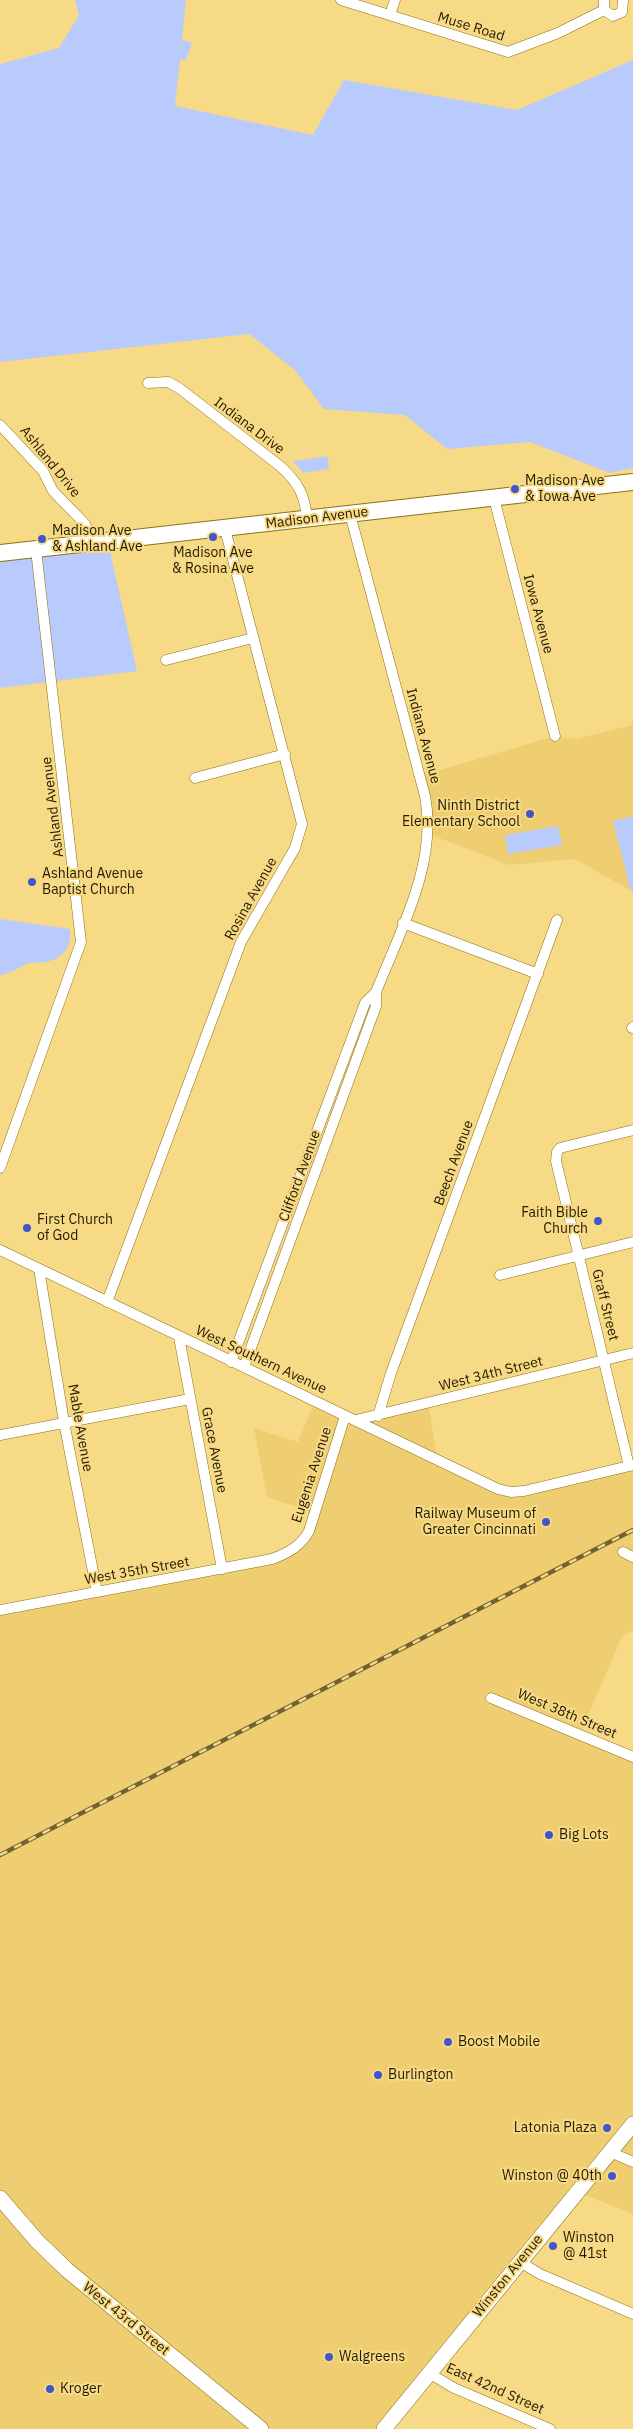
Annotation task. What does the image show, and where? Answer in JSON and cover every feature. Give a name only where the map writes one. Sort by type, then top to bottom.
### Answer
[{"type":"main road","name":"Madison Avenue","points":[[0,554],[633,482]]},
{"type":"main road","name":"Winston Avenue","points":[[384,2429],[633,2124]]},
{"type":"main road","name":"West 43rd Street","points":[[0,2198],[36,2240],[67,2270],[261,2429]]},
{"type":"street","name":"Muse Road","points":[[342,0],[508,52],[558,33],[604,5]]},
{"type":"street","points":[[390,15],[395,0]]},
{"type":"street","points":[[604,5],[612,16],[620,14],[624,8],[623,0]]},
{"type":"street","name":"Indiana Drive","points":[[148,383],[168,382],[179,388],[280,466],[294,478],[301,490],[306,502],[307,519]]},
{"type":"street","name":"Ashland Drive","points":[[0,425],[36,462],[54,491],[85,524],[93,543]]},
{"type":"street","name":"Iowa Avenue","points":[[494,498],[555,736]]},
{"type":"street","name":"Indiana Avenue","points":[[350,514],[427,808],[428,832],[424,863],[387,963]]},
{"type":"street","name":"Rosina Avenue","points":[[107,1302],[241,942],[292,854],[300,833],[302,816],[225,529]]},
{"type":"street","name":"Ashland Avenue","points":[[0,1168],[81,942],[36,550]]},
{"type":"street","points":[[166,660],[253,638]]},
{"type":"street","points":[[195,778],[284,754]]},
{"type":"street","name":"Beech Avenue","points":[[378,1416],[394,1364],[557,920]]},
{"type":"street","points":[[403,923],[538,974]]},
{"type":"street","name":"Clifford Avenue","points":[[244,1367],[376,1006],[376,992],[387,963]]},
{"type":"street","name":"Clifford Avenue","points":[[232,1362],[365,1003],[376,992]]},
{"type":"street","name":"Graff Street","points":[[631,1465],[556,1161],[557,1152],[568,1146],[633,1130]]},
{"type":"street","points":[[500,1275],[633,1242]]},
{"type":"street","name":"West Southern Avenue","points":[[0,1250],[484,1483],[511,1492],[524,1491],[631,1465]]},
{"type":"street","points":[[0,1258],[11,1256]]},
{"type":"street","name":"Mable Avenue","points":[[39,1270],[64,1422],[97,1592]]},
{"type":"street","name":"Grace Avenue","points":[[179,1337],[222,1569]]},
{"type":"street","name":"West 34th Street","points":[[356,1420],[633,1353]]},
{"type":"street","points":[[0,1435],[190,1399]]},
{"type":"street","name":"Eugenia Avenue","points":[[278,1556],[299,1545],[309,1531],[345,1416]]},
{"type":"street","name":"West 35th Street","points":[[0,1610],[222,1569],[278,1556]]},
{"type":"street","name":"West 38th Street","points":[[491,1698],[633,1757]]},
{"type":"street","points":[[610,2152],[633,2162]]},
{"type":"street","points":[[520,2262],[540,2274],[633,2314]]},
{"type":"street","name":"East 42nd Street","points":[[429,2374],[454,2388],[550,2429]]},
{"type":"shaded area","points":[[75,0],[186,0],[182,40],[192,43],[186,60],[180,59],[175,106],[313,135],[344,80],[517,110],[633,60],[633,468],[610,473],[530,442],[447,449],[405,415],[324,409],[295,370],[249,334],[0,362],[0,64],[59,48],[79,15]]},
{"type":"shaded area","points":[[328,456],[329,469],[303,473],[293,461]]},
{"type":"shaded area","points":[[109,547],[137,671],[0,688],[0,560]]},
{"type":"shaded area","name":"Ninth District Elementary School","points":[[633,725],[633,892],[575,859],[509,865],[439,838],[428,831],[420,776],[555,736],[576,739]]},
{"type":"shaded area","points":[[633,816],[633,891],[631,892],[613,821]]},
{"type":"shaded area","points":[[558,826],[562,845],[508,854],[505,835]]},
{"type":"shaded area","points":[[0,919],[70,929],[68,947],[57,958],[29,963],[0,975]]},
{"type":"shaded area","points":[[315,1401],[356,1420],[428,1404],[438,1461],[511,1492],[633,1465],[633,1626],[631,1631],[621,1638],[585,1723],[582,1735],[633,1757],[633,2214],[577,2192],[384,2429],[0,2429],[0,1610],[292,1550],[315,1513],[267,1497],[254,1428],[298,1442]]},
{"type":"railway","points":[[0,1855],[633,1530]]},
{"type":"place","name":"Madison Ave & Iowa Ave","points":[[515,489]]},
{"type":"place","name":"Madison Ave & Rosina Ave","points":[[213,537]]},
{"type":"place","name":"Madison Ave & Ashland Ave","points":[[42,539]]},
{"type":"place","name":"Ninth District Elementary School","points":[[530,814]]},
{"type":"place","name":"Ashland Avenue Baptist Church","points":[[32,882]]},
{"type":"place","name":"Faith Bible Church","points":[[598,1221]]},
{"type":"place","name":"First Church of God","points":[[27,1228]]},
{"type":"place","name":"Railway Museum of Greater Cincinnati","points":[[546,1522]]},
{"type":"place","name":"Big Lots","points":[[549,1835]]},
{"type":"place","name":"Boost Mobile","points":[[448,2042]]},
{"type":"place","name":"Burlington","points":[[378,2075]]},
{"type":"place","name":"Latonia Plaza","points":[[607,2128]]},
{"type":"place","name":"Winston @ 40th","points":[[612,2176]]},
{"type":"place","name":"Winston @ 41st","points":[[553,2246]]},
{"type":"place","name":"Walgreens","points":[[329,2357]]},
{"type":"place","name":"Kroger","points":[[50,2389]]}]
